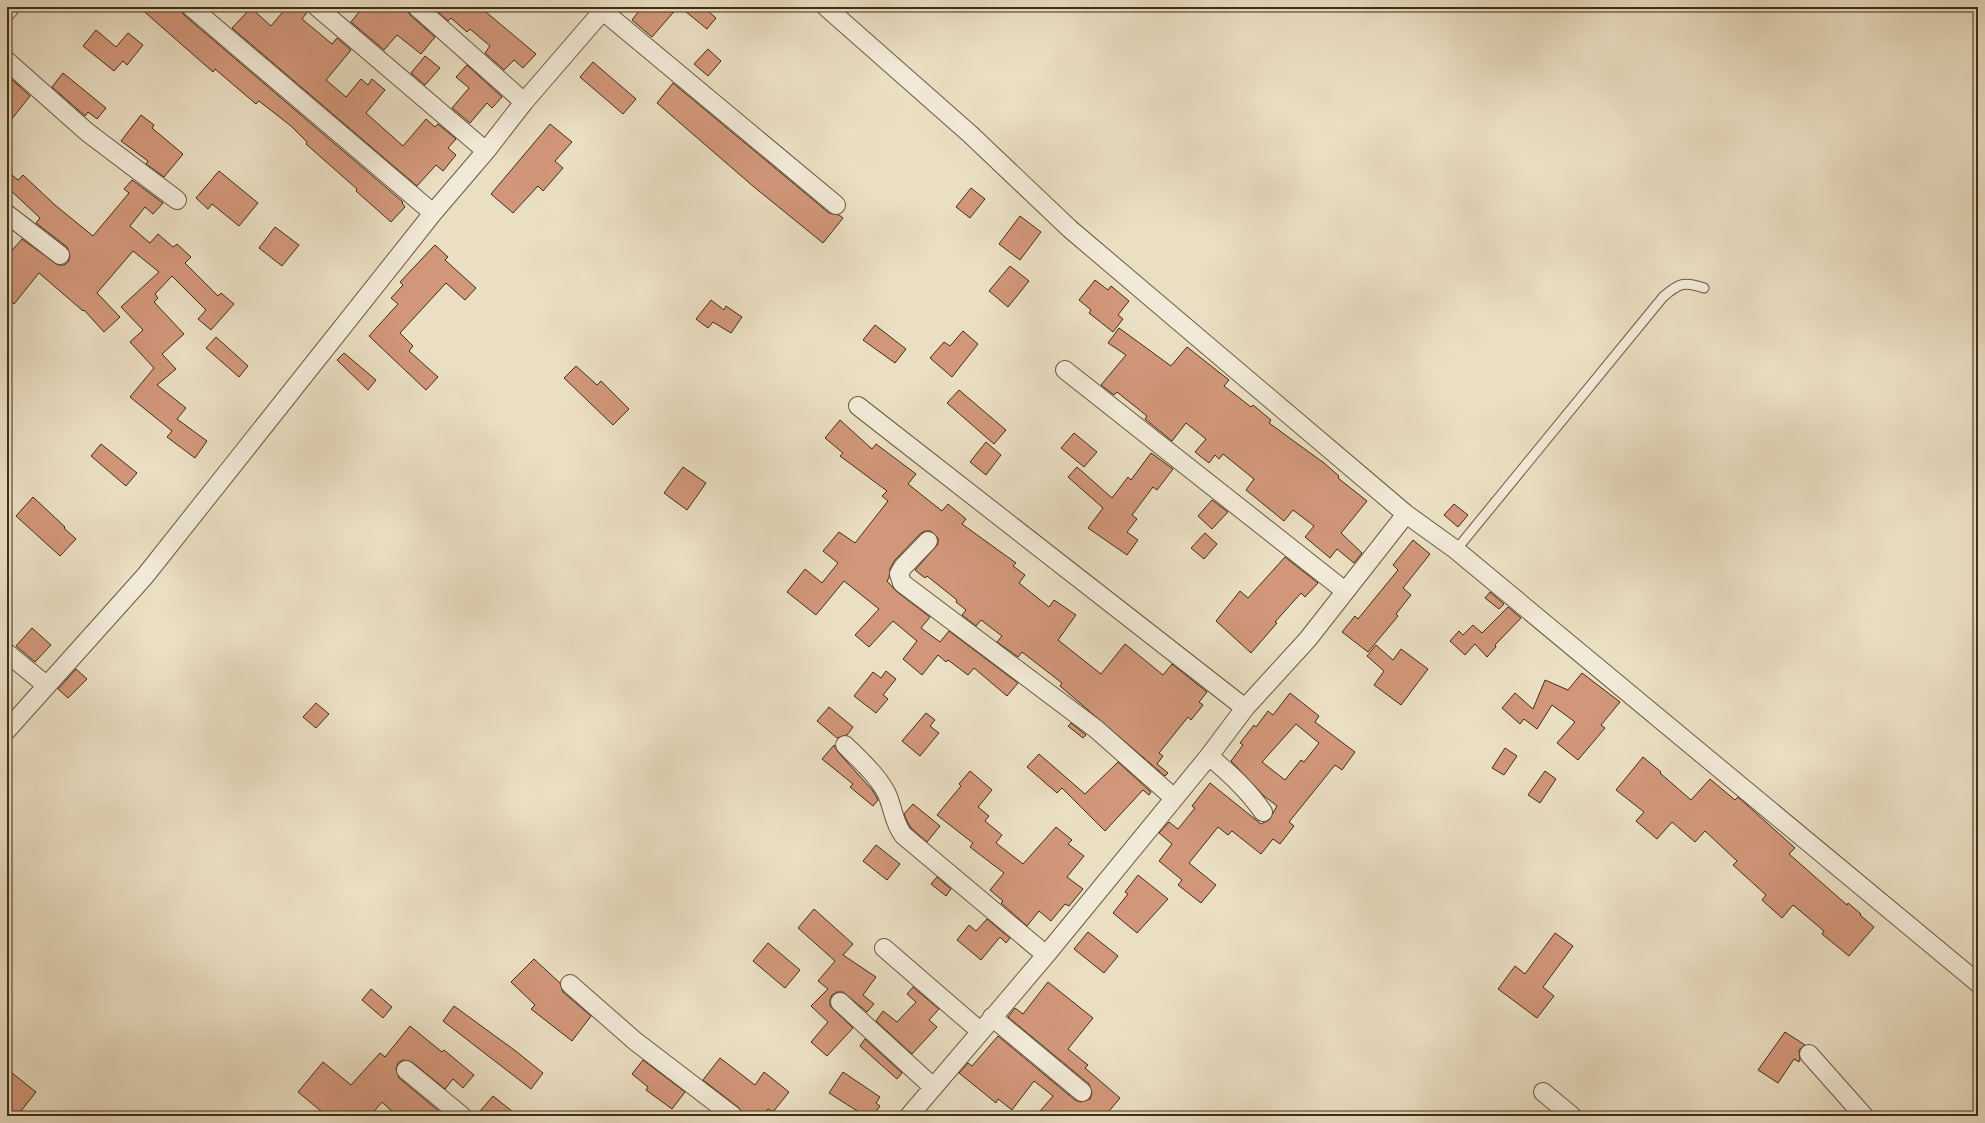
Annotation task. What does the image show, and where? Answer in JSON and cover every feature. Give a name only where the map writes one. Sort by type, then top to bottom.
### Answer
[{"type":"street","points":[[7,11],[10,7]]},
{"type":"street","points":[[191,7],[433,213]]},
{"type":"street","points":[[317,7],[486,151]]},
{"type":"street","points":[[417,7],[524,102]]},
{"type":"street","points":[[826,7],[970,134],[1070,229],[1406,514],[1456,550],[1978,983]]},
{"type":"street","points":[[7,730],[46,685],[146,576],[433,213],[486,151],[524,102],[604,9],[836,205]]},
{"type":"street","points":[[7,61],[87,132],[177,200]]},
{"type":"street","points":[[7,214],[60,255]]},
{"type":"street","points":[[1065,370],[1345,591]]},
{"type":"street","points":[[858,406],[1245,708]]},
{"type":"street","points":[[909,1116],[1046,955],[1209,756],[1245,708],[1308,639],[1406,514]]},
{"type":"street","points":[[928,540],[903,567],[899,574],[899,579],[902,583],[1096,729],[1174,798]]},
{"type":"street","points":[[7,653],[46,685]]},
{"type":"street","points":[[845,745],[878,780],[886,793],[897,827],[903,835],[1046,955]]},
{"type":"street","points":[[1209,756],[1244,788],[1263,812]]},
{"type":"street","points":[[884,948],[980,1031]]},
{"type":"street","points":[[570,984],[635,1041],[733,1116]]},
{"type":"street","points":[[840,1002],[933,1087]]},
{"type":"street","points":[[992,1017],[1082,1092]]},
{"type":"street","points":[[1809,1054],[1864,1116]]},
{"type":"street","points":[[406,1070],[462,1116]]},
{"type":"street","points":[[1543,1092],[1572,1116]]},
{"type":"lane","points":[[1456,550],[1663,297],[1675,286],[1682,284],[1690,283],[1704,288]]},
{"type":"building","points":[[139,7],[181,7],[184,15],[403,202],[402,203],[405,207],[391,222],[356,191],[357,189],[306,144],[307,142],[291,126],[259,101],[256,104],[215,69],[213,72]]},
{"type":"building","points":[[287,7],[307,7],[308,11],[302,19],[332,44],[337,38],[351,50],[326,80],[346,97],[361,79],[368,85],[372,79],[385,90],[366,113],[403,146],[426,119],[435,127],[438,124],[456,139],[448,148],[456,155],[443,171],[436,165],[417,186],[232,28],[251,8],[271,26]]},
{"type":"building","points":[[363,7],[406,7],[410,15],[435,37],[421,54],[397,35],[384,50],[351,22]]},
{"type":"building","points":[[437,7],[480,7],[536,54],[523,68],[514,60],[504,70],[485,53],[490,46],[470,29],[467,32],[451,18],[448,21],[435,9]]},
{"type":"building","points":[[642,7],[678,7],[652,37],[632,20]]},
{"type":"building","points":[[680,7],[703,7],[716,18],[707,29]]},
{"type":"building","points":[[96,30],[116,47],[128,33],[143,45],[127,65],[123,61],[114,71],[83,46]]},
{"type":"building","points":[[708,49],[721,61],[708,76],[694,64]]},
{"type":"building","points":[[425,56],[440,68],[425,85],[411,73]]},
{"type":"building","points":[[593,62],[636,99],[623,114],[580,77]]},
{"type":"building","points":[[467,65],[502,97],[492,108],[487,103],[470,123],[452,108],[469,88],[456,77]]},
{"type":"building","points":[[63,73],[106,108],[97,119],[88,112],[85,116],[52,87]]},
{"type":"building","points":[[7,75],[30,96],[7,125]]},
{"type":"building","points":[[673,83],[829,213],[839,215],[843,218],[823,243],[754,187],[657,103]]},
{"type":"building","points":[[141,115],[154,125],[152,128],[183,154],[164,177],[146,164],[148,161],[121,141]]},
{"type":"building","points":[[550,124],[572,142],[555,161],[563,168],[543,191],[538,186],[513,213],[491,194]]},
{"type":"building","points":[[7,171],[18,180],[23,175],[55,205],[93,236],[129,193],[124,189],[132,180],[163,203],[153,214],[145,207],[130,226],[150,243],[158,234],[173,247],[177,244],[191,257],[185,263],[218,296],[221,293],[234,304],[211,330],[198,319],[206,310],[172,276],[155,294],[158,298],[154,302],[184,334],[162,354],[176,369],[157,385],[186,408],[177,419],[207,441],[195,458],[167,437],[172,431],[130,397],[154,368],[130,342],[143,330],[121,307],[159,272],[133,251],[97,293],[120,317],[104,332],[84,310],[83,311],[39,273],[14,304],[7,298],[7,256],[22,239],[58,265],[64,265],[68,262],[70,256],[67,247],[36,223],[40,218],[7,187]]},
{"type":"building","points":[[219,171],[258,203],[239,226],[212,204],[208,209],[196,198]]},
{"type":"building","points":[[971,188],[985,199],[970,218],[956,207]]},
{"type":"building","points":[[1020,216],[1041,232],[1020,260],[999,244]]},
{"type":"building","points":[[275,227],[299,245],[282,266],[259,248]]},
{"type":"building","points":[[435,245],[448,257],[445,260],[476,288],[465,300],[446,283],[400,333],[413,346],[409,351],[438,377],[426,390],[369,336],[398,304],[391,298],[403,285],[400,282]]},
{"type":"building","points":[[1010,266],[1029,281],[1008,307],[989,291]]},
{"type":"building","points":[[1095,280],[1108,290],[1111,286],[1129,301],[1118,315],[1123,319],[1113,332],[1089,313],[1091,310],[1079,300]]},
{"type":"building","points":[[711,300],[724,310],[726,306],[742,317],[731,333],[713,322],[708,328],[696,319]]},
{"type":"building","points":[[875,325],[906,349],[895,363],[863,340]]},
{"type":"building","points":[[1119,328],[1171,366],[1187,347],[1229,380],[1224,386],[1251,407],[1253,405],[1271,420],[1269,423],[1324,463],[1339,476],[1338,478],[1367,501],[1341,533],[1362,553],[1354,563],[1337,549],[1330,558],[1305,537],[1314,526],[1293,510],[1284,521],[1246,490],[1254,479],[1223,454],[1219,459],[1215,455],[1209,463],[1195,452],[1206,439],[1186,423],[1172,441],[1145,419],[1147,416],[1117,392],[1114,395],[1101,385],[1126,355],[1108,343]]},
{"type":"building","points":[[963,331],[978,344],[952,377],[930,358],[944,342],[950,346]]},
{"type":"building","points":[[216,337],[248,366],[239,377],[206,348]]},
{"type":"building","points":[[344,353],[376,380],[368,390],[337,360]]},
{"type":"building","points":[[576,366],[597,385],[601,381],[629,409],[613,425],[564,378]]},
{"type":"building","points":[[959,390],[1006,430],[994,444],[947,403]]},
{"type":"building","points":[[840,420],[872,449],[876,444],[916,474],[908,484],[942,511],[948,504],[966,519],[962,524],[1016,563],[1013,566],[1025,575],[1019,583],[1049,607],[1054,600],[1076,615],[1058,640],[1101,674],[1125,644],[1163,675],[1172,664],[1207,692],[1199,702],[1203,705],[1191,720],[1188,717],[1159,753],[1163,756],[1157,764],[1168,773],[1165,776],[1060,686],[1062,683],[1022,652],[1018,657],[997,642],[1002,636],[981,620],[976,626],[962,615],[966,610],[956,602],[957,600],[927,576],[925,578],[915,570],[938,544],[938,538],[931,531],[925,531],[920,534],[895,560],[890,569],[889,578],[887,581],[896,591],[930,617],[921,628],[940,642],[949,631],[1018,683],[1007,696],[974,668],[968,675],[948,660],[946,662],[938,655],[922,675],[903,659],[917,641],[893,621],[869,647],[855,635],[879,609],[844,581],[816,615],[787,592],[805,569],[822,583],[838,563],[823,551],[839,532],[855,543],[888,501],[882,496],[887,491],[840,456],[843,453],[825,438]]},
{"type":"building","points":[[1074,433],[1097,452],[1084,467],[1061,448]]},
{"type":"building","points":[[986,442],[1001,455],[986,475],[970,462]]},
{"type":"building","points":[[101,444],[137,473],[126,486],[91,456]]},
{"type":"building","points":[[1151,453],[1173,469],[1157,490],[1153,487],[1132,515],[1137,519],[1127,532],[1138,540],[1127,555],[1088,528],[1103,508],[1068,477],[1077,467],[1112,498],[1128,477],[1131,480]]},
{"type":"building","points":[[683,467],[706,483],[687,510],[664,493]]},
{"type":"building","points":[[33,497],[76,539],[60,556],[16,516]]},
{"type":"building","points":[[1212,500],[1228,512],[1212,529],[1198,516]]},
{"type":"building","points":[[1454,504],[1468,515],[1458,527],[1444,515]]},
{"type":"building","points":[[1205,533],[1217,544],[1204,559],[1191,548]]},
{"type":"building","points":[[1413,540],[1430,554],[1403,588],[1411,595],[1396,614],[1398,616],[1368,652],[1342,632],[1355,616],[1358,619],[1398,570],[1393,565]]},
{"type":"building","points":[[1285,557],[1318,583],[1305,597],[1301,593],[1275,622],[1277,623],[1251,653],[1216,621],[1240,591],[1248,598]]},
{"type":"building","points":[[1490,592],[1504,604],[1499,609],[1485,598]]},
{"type":"building","points":[[1508,607],[1521,618],[1495,645],[1496,647],[1487,657],[1475,644],[1465,655],[1450,641],[1459,631],[1463,635],[1473,625],[1482,633]]},
{"type":"building","points":[[32,628],[51,645],[35,662],[16,646]]},
{"type":"building","points":[[1376,645],[1393,660],[1401,649],[1428,669],[1401,705],[1374,685],[1384,671],[1367,656]]},
{"type":"building","points":[[76,669],[87,679],[68,698],[58,689]]},
{"type":"building","points":[[886,671],[896,679],[883,695],[888,699],[876,713],[854,696],[873,672],[881,678]]},
{"type":"building","points":[[1582,673],[1620,702],[1601,725],[1605,728],[1578,760],[1557,743],[1575,722],[1552,705],[1537,729],[1524,719],[1520,724],[1502,708],[1515,693],[1533,709],[1545,680],[1568,690]]},
{"type":"building","points":[[1290,693],[1319,716],[1315,722],[1355,752],[1342,770],[1335,765],[1289,822],[1294,826],[1280,844],[1273,839],[1261,854],[1232,831],[1228,835],[1218,827],[1189,863],[1216,885],[1201,903],[1178,885],[1182,880],[1159,861],[1172,844],[1159,833],[1169,822],[1178,829],[1195,808],[1192,806],[1210,783],[1261,824],[1269,820],[1277,806],[1264,796],[1231,761],[1243,745],[1240,743],[1254,725],[1256,727],[1268,711],[1273,715]],"holes":[[[1296,724],[1319,743],[1304,762],[1301,760],[1285,780],[1262,762]]]},
{"type":"building","points":[[316,703],[329,714],[316,728],[303,717]]},
{"type":"building","points":[[829,707],[853,727],[847,735],[837,738],[817,721]]},
{"type":"building","points":[[926,713],[935,720],[930,726],[939,733],[920,756],[902,741]]},
{"type":"building","points":[[1071,723],[1086,735],[1083,738],[1068,726]]},
{"type":"building","points":[[834,745],[838,752],[873,791],[878,800],[873,806],[850,787],[853,784],[822,759]]},
{"type":"building","points":[[1505,748],[1517,756],[1504,775],[1492,768]]},
{"type":"building","points":[[1039,754],[1085,794],[1118,762],[1151,792],[1149,795],[1143,790],[1105,831],[1062,788],[1057,793],[1027,767]]},
{"type":"building","points":[[1643,757],[1691,800],[1710,779],[1735,800],[1738,797],[1795,848],[1789,854],[1847,905],[1848,903],[1861,914],[1860,915],[1874,927],[1849,956],[1822,934],[1824,931],[1793,905],[1782,918],[1762,900],[1766,895],[1733,865],[1737,861],[1705,831],[1695,842],[1672,822],[1657,839],[1636,821],[1644,812],[1616,790]]},
{"type":"building","points":[[970,771],[992,790],[978,807],[989,816],[985,821],[1002,835],[996,843],[1023,864],[1056,827],[1072,840],[1068,844],[1084,856],[1067,877],[1083,889],[1069,906],[1065,904],[1051,921],[1039,911],[1027,926],[1001,903],[1003,901],[990,890],[1004,873],[970,847],[973,843],[937,815],[961,786],[959,784]]},
{"type":"building","points":[[1545,771],[1556,779],[1540,803],[1528,795]]},
{"type":"building","points":[[913,804],[940,826],[927,842],[911,828],[904,814]]},
{"type":"building","points":[[876,845],[900,864],[887,880],[863,861]]},
{"type":"building","points":[[1138,875],[1168,899],[1137,933],[1113,913],[1128,894],[1125,892]]},
{"type":"building","points":[[937,877],[951,889],[946,896],[931,884]]},
{"type":"building","points":[[814,909],[853,944],[843,955],[876,977],[863,995],[874,1004],[867,1012],[843,992],[837,992],[832,995],[830,1006],[853,1028],[827,1056],[811,1042],[828,1022],[811,1006],[828,989],[818,981],[835,961],[798,928]]},
{"type":"building","points":[[987,919],[1010,938],[1006,943],[1000,937],[981,960],[957,940],[969,925],[976,931]]},
{"type":"building","points":[[1088,932],[1118,956],[1104,973],[1074,949]]},
{"type":"building","points":[[1555,933],[1573,946],[1543,987],[1554,996],[1537,1018],[1498,989],[1515,966],[1525,974]]},
{"type":"building","points":[[768,943],[800,970],[785,988],[753,961]]},
{"type":"building","points":[[534,959],[560,983],[563,992],[591,1016],[572,1041],[531,1009],[535,1005],[511,982]]},
{"type":"building","points":[[1048,982],[1093,1018],[1068,1049],[1088,1065],[1085,1068],[1120,1098],[1105,1116],[1036,1116],[1053,1096],[1034,1081],[1012,1110],[998,1099],[996,1103],[959,1073],[968,1063],[972,1066],[998,1036],[1075,1100],[1081,1102],[1090,1099],[1092,1093],[1089,1084],[1008,1017],[1015,1008],[1023,1014]]},
{"type":"building","points":[[913,987],[939,1009],[929,1020],[937,1027],[912,1054],[876,1021],[883,1011],[897,1022],[916,1002],[907,994]]},
{"type":"building","points":[[371,989],[392,1007],[383,1018],[362,1000]]},
{"type":"building","points":[[454,1006],[543,1073],[531,1089],[443,1021]]},
{"type":"building","points":[[410,1026],[442,1052],[444,1050],[474,1075],[463,1088],[453,1079],[445,1089],[412,1062],[403,1060],[398,1063],[396,1069],[399,1078],[440,1112],[436,1116],[397,1116],[382,1102],[370,1116],[327,1116],[298,1092],[323,1062],[351,1085],[380,1053],[385,1057]]},
{"type":"building","points":[[1785,1032],[1805,1045],[1799,1050],[1799,1062],[1794,1059],[1778,1083],[1758,1070]]},
{"type":"building","points":[[865,1039],[902,1073],[897,1079],[860,1046]]},
{"type":"building","points":[[720,1058],[755,1085],[764,1072],[789,1092],[773,1112],[768,1109],[762,1116],[743,1116],[739,1108],[703,1080]]},
{"type":"building","points":[[643,1060],[685,1092],[672,1109],[646,1090],[648,1087],[632,1074]]},
{"type":"building","points":[[7,1069],[36,1092],[17,1116],[7,1116]]},
{"type":"building","points":[[843,1072],[880,1097],[876,1103],[880,1106],[873,1116],[865,1116],[829,1093]]},
{"type":"building","points":[[493,1096],[518,1116],[476,1116]]}]
